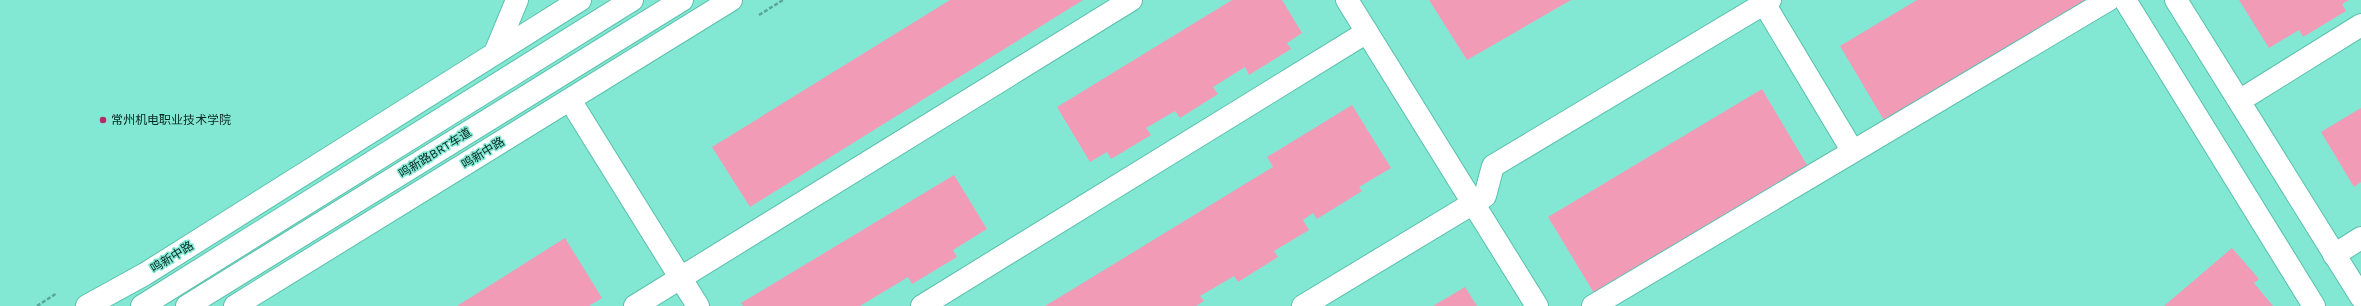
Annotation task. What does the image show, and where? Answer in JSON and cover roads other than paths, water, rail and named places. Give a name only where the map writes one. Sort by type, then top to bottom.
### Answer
[{"type":"main road","points":[[495,53],[517,0]]},
{"type":"main road","name":"鸣新中路","points":[[87,306],[145,274],[580,0]]},
{"type":"main road","points":[[142,306],[632,0]]},
{"type":"main road","name":"鸣新路BRT车道","points":[[191,304],[682,0]]},
{"type":"main road","name":"鸣新中路","points":[[235,306],[731,0]]},
{"type":"main road","points":[[635,306],[1130,0]]},
{"type":"main road","points":[[1348,0],[1537,306]]},
{"type":"main road","points":[[1593,306],[1852,150],[2108,0]]},
{"type":"main road","points":[[2125,0],[2314,306]]},
{"type":"main road","points":[[2176,0],[2361,297]]},
{"type":"main road","points":[[1303,306],[1485,196],[1494,166],[1765,1],[1852,150]]},
{"type":"main road","points":[[2239,100],[2361,25]]},
{"type":"main road","points":[[922,306],[1367,32]]},
{"type":"main road","points":[[570,100],[698,306]]},
{"type":"main road","points":[[2334,254],[2361,238]]},
{"type":"main road","points":[[191,304],[279,279]]},
{"type":"place","name":"常州机电职业技术学院","points":[[103,120]]}]
